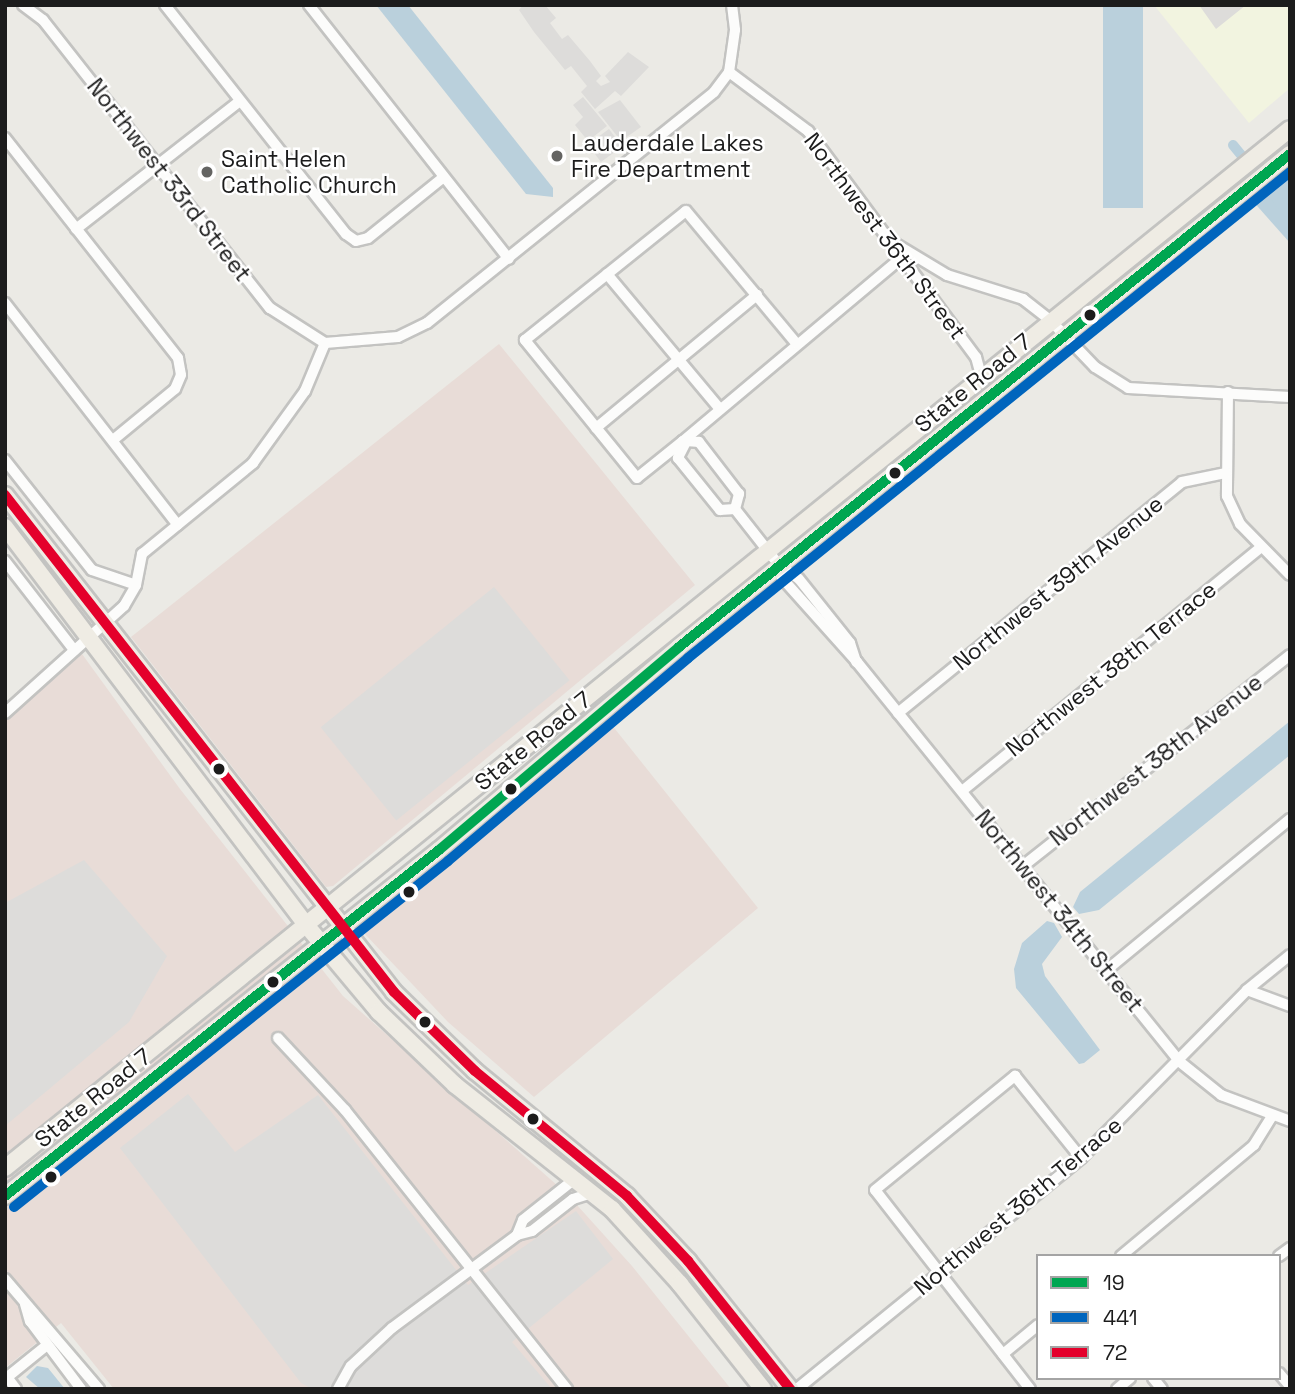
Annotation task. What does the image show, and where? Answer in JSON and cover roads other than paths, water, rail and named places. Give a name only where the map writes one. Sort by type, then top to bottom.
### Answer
[{"type":"main road","name":"State Road 7","points":[[5,1168],[307,926],[1050,320],[1290,129]]},
{"type":"main road","name":"State Road 7","points":[[5,1196],[322,945],[779,565],[1290,154]]},
{"type":"main road","points":[[5,495],[326,910],[394,992],[454,1052],[610,1181],[688,1261],[790,1389]]},
{"type":"main road","points":[[5,527],[91,636],[322,945],[430,1063],[593,1192],[680,1284],[763,1389]]},
{"type":"main road","points":[[561,748],[557,740],[564,727],[617,683],[629,663]]},
{"type":"main road","points":[[576,1178],[610,1181]]},
{"type":"street","name":"Northwest 33rd Street","points":[[23,5],[43,20],[271,308],[325,342]]},
{"type":"street","points":[[165,5],[345,234],[356,241],[368,238],[443,177]]},
{"type":"street","points":[[309,5],[509,259]]},
{"type":"street","points":[[5,713],[74,650],[107,624],[131,597],[142,554],[253,463],[282,428],[305,391],[325,342],[398,337],[427,323],[714,92],[729,72],[735,30],[732,5]]},
{"type":"street","name":"Northwest 36th Street","points":[[729,72],[808,131],[976,357],[981,376]]},
{"type":"street","points":[[76,229],[240,101]]},
{"type":"street","points":[[5,138],[178,358],[181,375],[175,389],[113,440]]},
{"type":"street","points":[[797,344],[687,211],[525,340],[637,478],[684,442],[901,258]]},
{"type":"street","points":[[891,241],[947,275],[1016,296],[1050,320],[1095,367],[1128,388],[1290,397]]},
{"type":"street","points":[[607,274],[720,409]]},
{"type":"street","points":[[596,428],[757,295]]},
{"type":"street","points":[[5,303],[177,525]]},
{"type":"street","points":[[1228,392],[1227,496],[1240,524],[1290,575]]},
{"type":"street","name":"Northwest 34th Street","points":[[684,442],[699,442],[739,494],[735,509],[720,510],[678,458],[684,442]]},
{"type":"street","points":[[5,460],[92,570],[136,585]]},
{"type":"street","name":"Northwest 39th Avenue","points":[[898,713],[1182,482],[1226,473]]},
{"type":"street","points":[[20,513],[37,500]]},
{"type":"street","name":"Northwest 34th Street","points":[[735,509],[779,565],[799,579],[850,643],[856,662],[1180,1062],[1221,1095],[1290,1121]]},
{"type":"street","name":"Northwest 38th Terrace","points":[[962,791],[1261,547]]},
{"type":"street","points":[[5,562],[74,650]]},
{"type":"street","name":"Northwest 38th Avenue","points":[[1023,866],[1290,654]]},
{"type":"street","points":[[1108,970],[1290,819]]},
{"type":"street","name":"Northwest 36th Terrace","points":[[797,1389],[1081,1158],[1180,1062],[1247,990],[1290,956]]},
{"type":"street","points":[[1247,990],[1290,1006]]},
{"type":"street","points":[[278,1038],[316,1083],[345,1110],[567,1389]]},
{"type":"street","points":[[1030,1389],[874,1190],[1015,1076],[1081,1158]]},
{"type":"street","points":[[1123,1254],[1254,1145],[1272,1116]]},
{"type":"street","points":[[517,1235],[523,1220],[576,1178]]},
{"type":"street","points":[[338,1389],[351,1366],[372,1346],[517,1235],[532,1231],[573,1199],[593,1192]]},
{"type":"street","points":[[5,1279],[25,1304],[38,1313],[99,1389]]},
{"type":"street","points":[[25,1304],[30,1321],[81,1389]]},
{"type":"street","points":[[1003,1354],[1036,1327]]},
{"type":"street","points":[[16,1389],[6,1378],[47,1345]]},
{"type":"water","points":[[376,5],[408,5],[553,188],[553,197],[526,194]]},
{"type":"water","points":[[1103,5],[1143,5],[1143,208],[1103,208]]},
{"type":"water","points":[[1284,173],[1290,181],[1290,243],[1251,199]]},
{"type":"water","points":[[1290,721],[1290,755],[1099,910],[1079,914],[1073,907],[1080,892]]},
{"type":"water","points":[[1047,921],[1054,923],[1062,937],[1042,964],[1045,976],[1100,1050],[1084,1063],[1079,1064],[1016,988],[1014,969],[1022,943]]},
{"type":"water","points":[[37,1366],[48,1368],[65,1389],[40,1389],[26,1377]]},
{"type":"waterway","points":[[1233,145],[1290,215]]},
{"type":"place","name":"Lauderdale Lakes Fire Department","points":[[557,156]]},
{"type":"place","name":"Saint Helen Catholic Church","points":[[207,172]]}]
